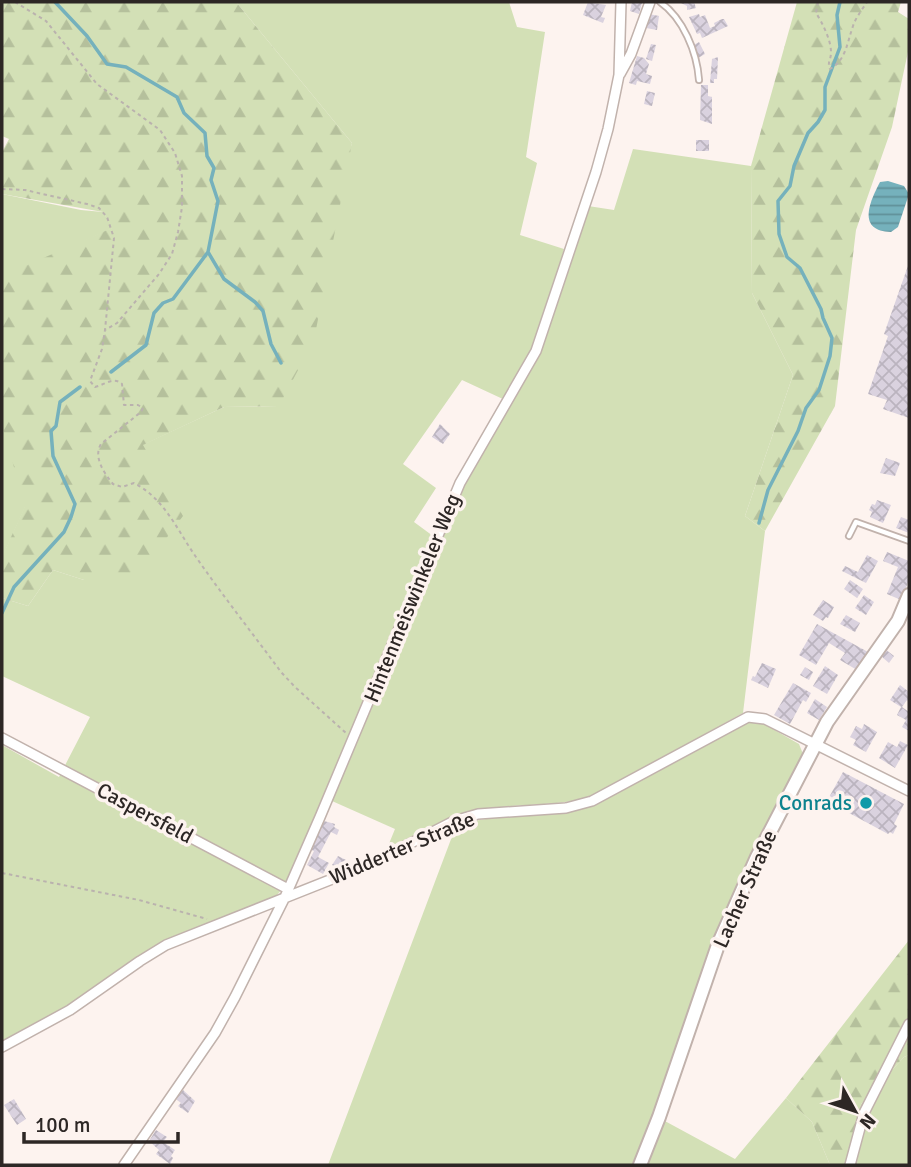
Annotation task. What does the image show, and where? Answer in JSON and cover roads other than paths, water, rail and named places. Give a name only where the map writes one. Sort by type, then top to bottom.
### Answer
[{"type":"street","name":"Hintenmeiswinkeler Weg","points":[[124,1165],[215,1033],[286,893],[354,739],[460,483],[536,351],[596,172],[619,75],[621,2]]},
{"type":"street","points":[[619,75],[631,54],[650,2]]},
{"type":"street","name":"Lacher Straße","points":[[640,1165],[718,945],[757,857],[814,745],[840,701],[898,621],[909,595]]},
{"type":"street","name":"Widderter Straße","points":[[2,1047],[79,1005],[154,952],[286,893],[370,864],[462,819],[493,812],[566,808],[592,801],[748,717],[765,719],[814,745]]},
{"type":"street","name":"Caspersfeld","points":[[2,738],[286,893]]},
{"type":"street","points":[[814,745],[909,791]]},
{"type":"street","points":[[850,1165],[864,1113],[909,1024]]},
{"type":"lane","points":[[660,2],[680,20],[698,64],[699,79]]},
{"type":"lane","points":[[849,537],[856,522],[909,541]]},
{"type":"water","points":[[888,181],[904,186],[909,194],[898,227],[891,232],[873,227],[869,214],[880,182]]},
{"type":"waterway","points":[[55,2],[87,36],[107,64],[126,67],[177,97],[184,113],[205,133],[207,156],[214,168],[211,180],[218,201],[208,252],[173,299],[163,303],[154,313],[146,345],[111,372]]},
{"type":"waterway","points":[[759,523],[768,490],[798,431],[806,408],[819,390],[830,356],[832,338],[821,309],[800,268],[787,257],[779,234],[778,201],[790,186],[794,166],[808,133],[825,110],[825,87],[840,47],[837,15],[840,2]]},
{"type":"waterway","points":[[208,252],[224,279],[263,311],[271,344],[281,363]]},
{"type":"waterway","points":[[2,613],[14,587],[64,532],[71,517],[75,504],[53,456],[51,431],[56,426],[60,402],[80,387]]},
{"type":"place","name":"Conrads","points":[[866,803]]}]
